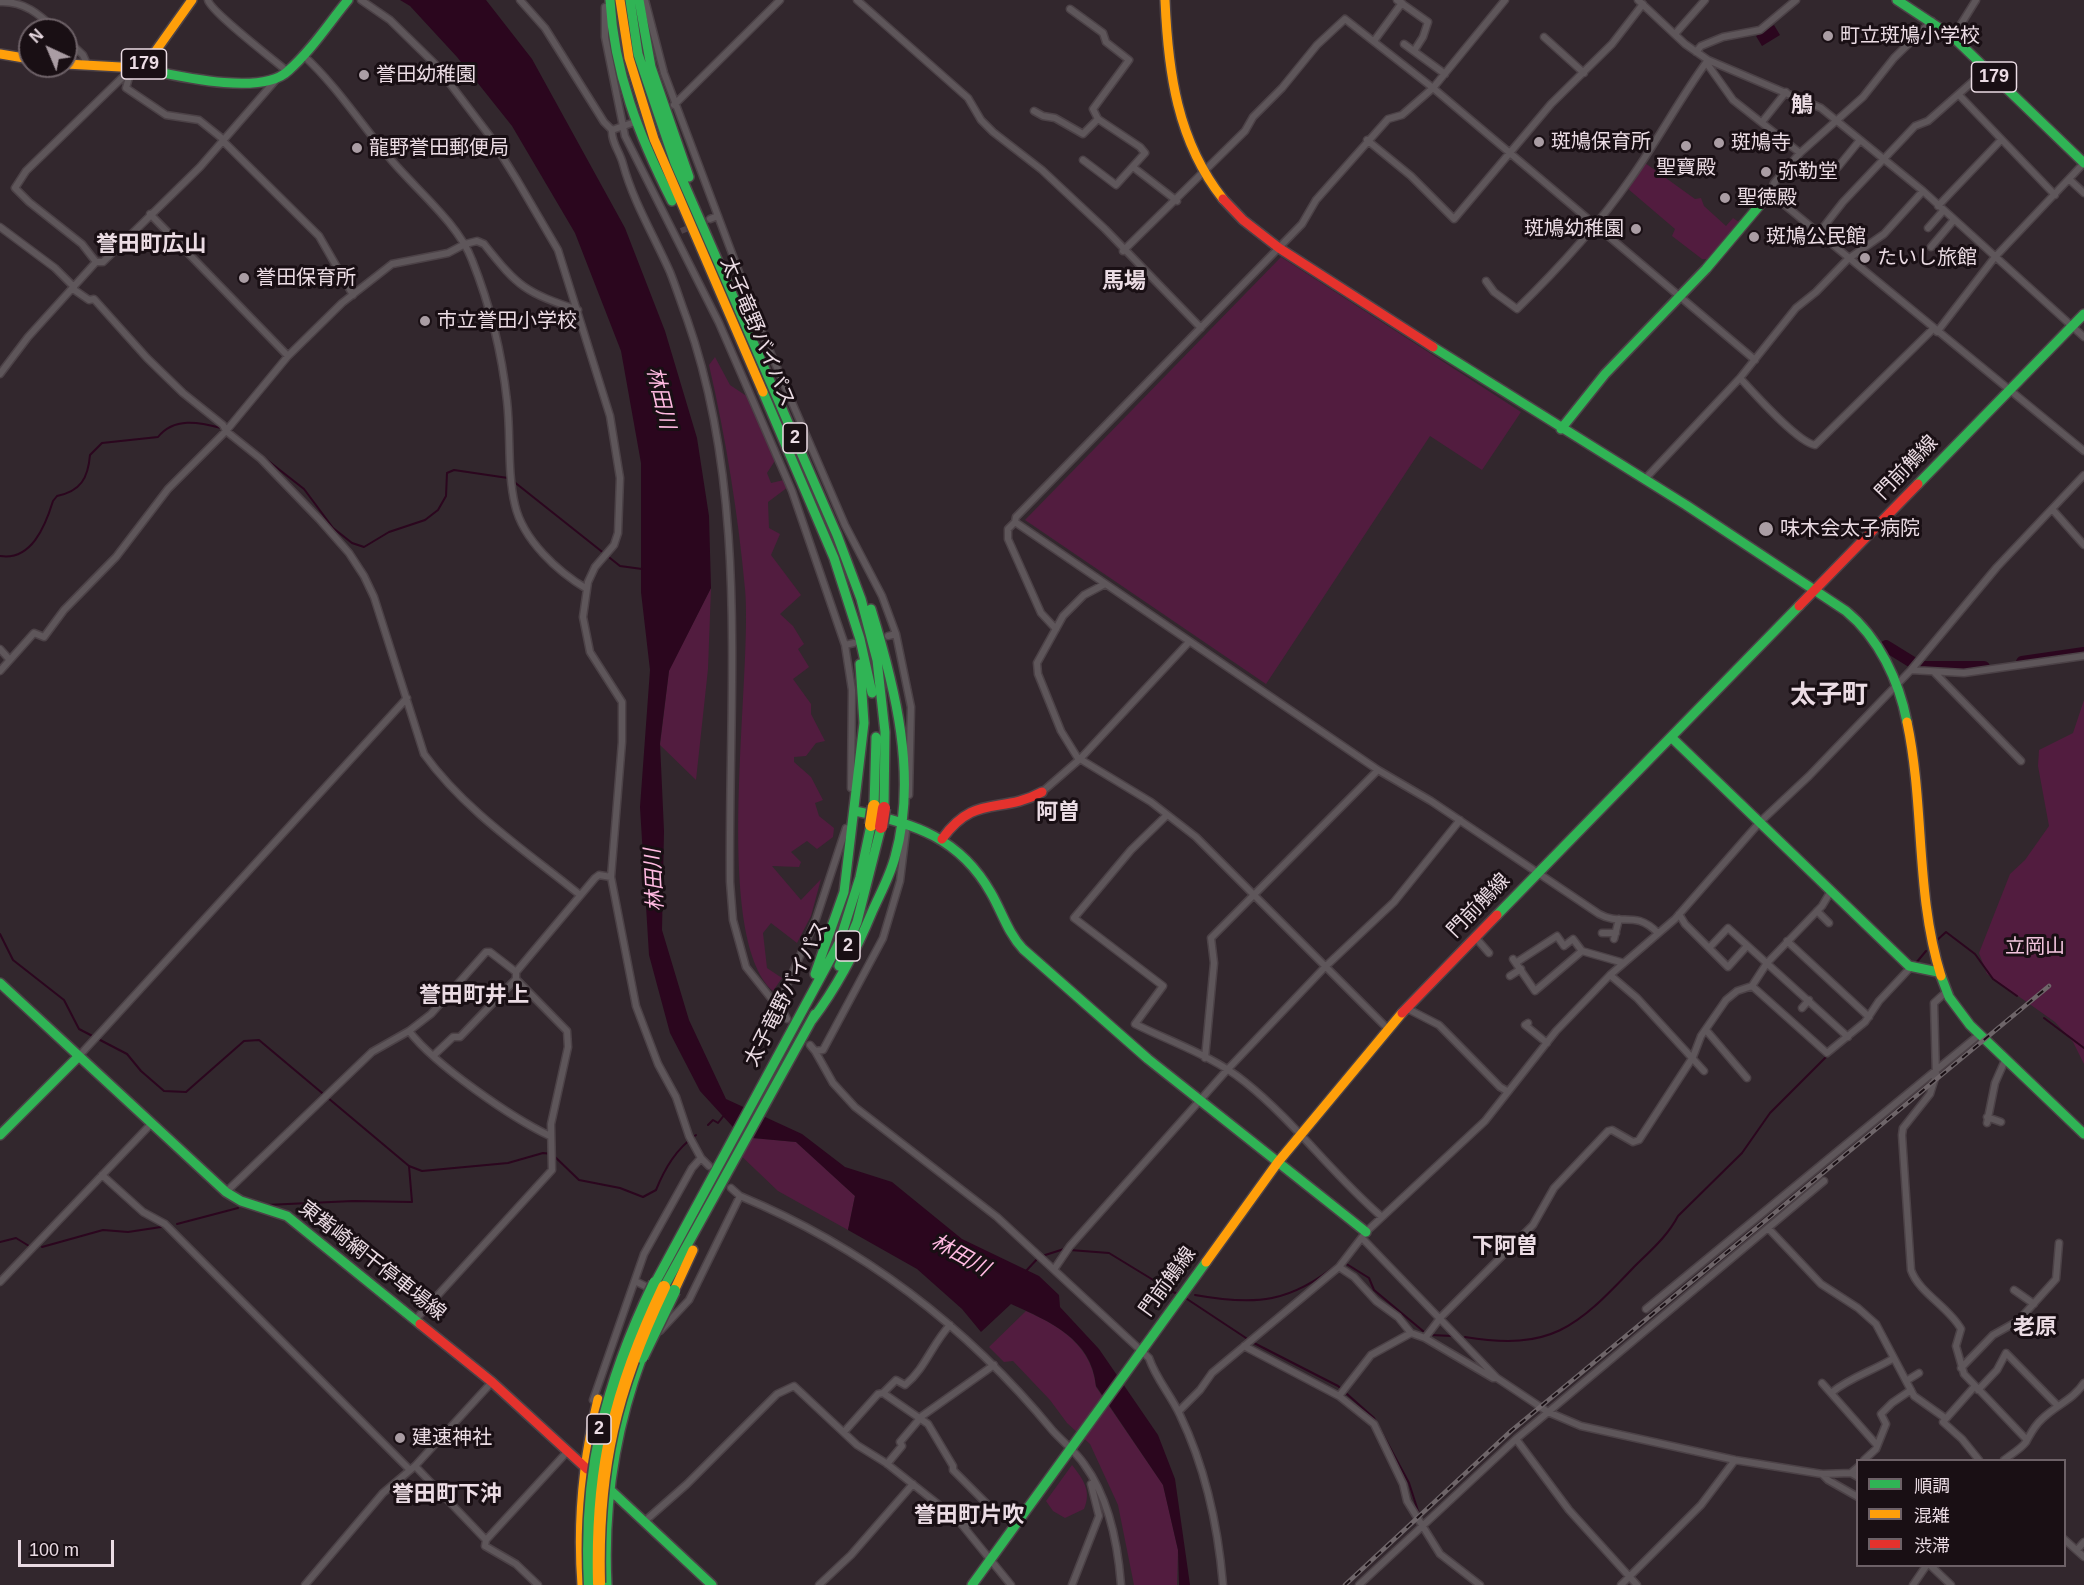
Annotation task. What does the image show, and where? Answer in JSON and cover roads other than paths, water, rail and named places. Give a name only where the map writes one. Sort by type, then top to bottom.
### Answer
[{"type":"main road","name":"179","points":[[78,65],[135,69],[150,59],[192,0]]},
{"type":"main road","points":[[135,69],[167,75],[226,80],[275,80],[288,72],[348,0]]},
{"type":"main road","points":[[610,0],[619,71],[631,114],[651,160],[718,290]]},
{"type":"main road","name":"太子竜野バイパス","points":[[620,0],[623,28],[658,148],[834,558],[857,641],[871,679],[876,726],[879,807]]},
{"type":"main road","name":"太子竜野バイパス","points":[[630,0],[641,85],[675,163],[704,218],[841,529],[877,660],[885,732],[879,807],[857,922],[842,960],[812,1020],[788,1051]]},
{"type":"main road","points":[[639,0],[651,67],[704,218]]},
{"type":"main road","points":[[1164,0],[1169,66],[1177,108],[1188,139],[1204,171],[1213,186],[1241,219],[1278,247],[1814,591],[1854,619],[1869,636],[1898,683],[1909,726],[1923,909],[1938,972],[1946,992],[1957,1010],[1980,1034],[2084,1134]]},
{"type":"main road","name":"179","points":[[1897,0],[1953,37],[2084,163]]},
{"type":"main road","points":[[0,54],[18,57]]},
{"type":"main road","points":[[1561,429],[1622,355],[1679,297],[1770,194]]},
{"type":"main road","name":"門前鵤線","points":[[972,1585],[1278,1162],[1387,1028],[2084,314]]},
{"type":"main road","points":[[812,1020],[837,987],[857,946],[895,856],[904,821],[905,775],[885,652],[867,595],[841,529]]},
{"type":"main road","points":[[788,1051],[844,892],[864,723],[857,641]]},
{"type":"main road","points":[[1671,737],[1911,967],[1938,972]]},
{"type":"main road","points":[[942,840],[958,819],[967,813],[1031,800],[1042,792]]},
{"type":"main road","points":[[855,811],[904,821],[942,840],[963,857],[991,892],[1010,935],[1021,947],[1083,1004],[1364,1235]]},
{"type":"main road","name":"太子竜野バイパス","points":[[604,1584],[598,1516],[606,1442],[628,1365],[683,1230],[730,1156],[788,1051],[839,943],[876,826]]},
{"type":"main road","name":"東觜崎網干停車場線","points":[[0,983],[226,1192],[241,1202],[287,1216],[416,1319],[492,1382],[567,1452],[584,1462],[712,1585]]},
{"type":"main road","points":[[0,1135],[79,1056]]},
{"type":"main road","name":"太子竜野バイパス","points":[[590,1585],[588,1505],[601,1418],[618,1361],[660,1285],[727,1184],[730,1156]]},
{"type":"main road","points":[[604,1584],[608,1487],[618,1428],[642,1357],[660,1285]]},
{"type":"main road","points":[[582,1585],[578,1541],[579,1504],[584,1462],[598,1399],[613,1355],[660,1285]]},
{"type":"street","points":[[208,0],[216,14],[252,40],[288,72]]},
{"type":"street","points":[[520,0],[544,28],[604,122],[612,130]]},
{"type":"street","points":[[604,0],[605,37],[622,126],[678,232],[756,400],[810,540],[845,645],[852,690],[851,794],[855,811],[848,817],[843,842],[802,955],[779,1004]]},
{"type":"street","points":[[645,0],[664,72],[781,389],[841,529],[874,579],[896,634],[907,680],[912,725],[900,881],[884,938],[823,1050],[815,1051]]},
{"type":"street","points":[[669,108],[780,0]]},
{"type":"street","points":[[857,0],[968,98],[981,120],[993,132],[1042,170],[1105,229],[1201,328]]},
{"type":"street","points":[[1056,629],[1041,613],[1008,539],[1008,529],[1015,522],[1016,517],[1302,224],[1316,200],[1349,165],[1367,140],[1388,119],[1402,115],[1433,88],[1505,0]]},
{"type":"street","points":[[1675,34],[1705,0]]},
{"type":"street","points":[[1696,52],[1701,46],[1723,37],[1760,30],[1796,0]]},
{"type":"street","points":[[1953,37],[1976,0]]},
{"type":"street","points":[[365,1],[390,20],[435,64],[489,135],[558,250],[610,416],[620,478],[618,533],[614,545],[595,567],[587,589],[583,617],[590,652],[622,702],[622,742],[611,877],[636,1006],[658,1064],[676,1097],[690,1139],[701,1158],[709,1166]]},
{"type":"street","points":[[1374,41],[1399,2],[1428,22],[1423,37],[1414,51]]},
{"type":"street","points":[[1367,140],[1411,176],[1454,219],[1509,152],[1612,44],[1641,2],[1675,34],[1708,60],[1814,104],[1837,121],[1923,191],[1953,221],[2084,337]]},
{"type":"street","points":[[0,3],[20,3],[43,18]]},
{"type":"street","points":[[1070,9],[1103,33],[1106,42],[1129,60],[1093,109],[1098,119],[1140,147],[1145,153],[1116,185],[1083,160]]},
{"type":"street","points":[[1124,251],[1177,201],[1245,131],[1256,113],[1341,20],[1345,19],[1433,88],[1755,360]]},
{"type":"street","points":[[1932,21],[1837,121],[1800,153],[1774,183],[1770,194],[2084,451]]},
{"type":"street","points":[[1544,37],[1584,72]]},
{"type":"street","points":[[1404,44],[1445,74]]},
{"type":"street","points":[[78,50],[88,66]]},
{"type":"street","points":[[303,55],[320,70],[393,162],[465,244],[499,348],[507,401],[515,506],[534,542],[570,579],[587,589]]},
{"type":"street","points":[[1708,60],[1733,100],[1800,153]]},
{"type":"street","points":[[1486,282],[1517,309],[1596,225],[1641,164],[1678,100],[1708,60]]},
{"type":"street","points":[[135,69],[126,88],[166,116],[199,120],[223,140],[319,236],[353,295]]},
{"type":"street","points":[[96,262],[82,244],[15,188],[26,171],[135,69]]},
{"type":"street","points":[[1818,234],[1843,202],[1915,126],[1928,121],[1950,99],[1959,95],[1987,69]]},
{"type":"street","points":[[0,374],[28,337],[96,262],[103,262],[200,167],[275,80]]},
{"type":"street","points":[[1762,122],[1786,92]]},
{"type":"street","points":[[1959,95],[2055,195]]},
{"type":"street","points":[[1034,111],[1042,116],[1055,118],[1083,134],[1098,119]]},
{"type":"street","points":[[612,130],[632,123]]},
{"type":"street","points":[[612,130],[611,136],[624,173],[681,303],[714,411],[726,497],[730,639],[730,882],[733,920],[746,966],[774,1002],[779,1004],[787,1018]]},
{"type":"street","points":[[1838,168],[1860,140]]},
{"type":"street","points":[[1928,228],[1940,209],[2001,140]]},
{"type":"street","points":[[1740,378],[1781,420],[1809,444],[1815,445],[1935,331],[1995,257],[2084,163]]},
{"type":"street","points":[[1133,167],[1177,201]]},
{"type":"street","points":[[2070,180],[2084,193]]},
{"type":"street","points":[[1644,480],[1740,378],[1796,308],[1848,259],[1884,234],[1923,191]]},
{"type":"street","points":[[150,214],[288,356]]},
{"type":"street","points":[[704,218],[718,216]]},
{"type":"street","points":[[1931,247],[1953,221]]},
{"type":"street","points":[[0,227],[55,268],[89,300],[94,300],[147,358],[183,393],[223,425],[226,431],[270,469],[349,553],[374,597],[424,753],[437,772],[478,812],[580,895]]},
{"type":"street","points":[[0,671],[34,633],[44,637],[64,610],[116,557],[168,489],[226,431],[288,356],[353,295],[392,264],[448,253],[465,244],[477,242],[484,244],[519,285],[534,294],[578,310]]},
{"type":"street","points":[[1179,1411],[1200,1390],[1212,1373],[1338,1267],[1382,1217],[1473,1133],[1547,1043],[1610,975],[1679,914],[1760,822],[1809,776],[1898,683],[1997,567],[2084,475]]},
{"type":"street","points":[[2052,509],[2084,544]]},
{"type":"street","points":[[1015,522],[1378,770],[1460,820],[1599,914],[1608,918],[1642,920],[1658,933]]},
{"type":"street","points":[[810,540],[817,537]]},
{"type":"street","points":[[1105,584],[1084,595],[1072,606],[1037,663],[1038,674],[1061,731],[1079,760],[1151,802],[1196,837],[1387,1028]]},
{"type":"street","points":[[888,636],[896,634]]},
{"type":"street","points":[[845,645],[857,641]]},
{"type":"street","points":[[1042,792],[1079,760],[1189,642]]},
{"type":"street","points":[[0,649],[9,659]]},
{"type":"street","points":[[1914,666],[1935,673],[2001,668],[2084,656]]},
{"type":"street","points":[[1935,673],[2020,761]]},
{"type":"street","points":[[79,1056],[407,698]]},
{"type":"street","points":[[1205,1058],[1214,963],[1211,938],[1378,770]]},
{"type":"street","points":[[1167,815],[1131,850],[1074,918],[1163,986],[1135,1024],[1205,1058],[1244,1081],[1301,1133],[1352,1191],[1382,1217]]},
{"type":"street","points":[[1055,1268],[1070,1246],[1200,1099],[1325,967],[1394,902],[1460,820]]},
{"type":"street","points":[[433,1056],[453,1037],[460,1037],[516,975],[580,895],[599,875],[611,877]]},
{"type":"street","points":[[1425,1338],[1441,1317],[1533,1225],[1554,1188],[1608,1131],[1612,1130],[1633,1142],[1639,1140],[1694,1057],[1706,1030],[1726,1000],[1737,991],[1752,986],[1767,963],[1816,911],[1831,891]]},
{"type":"street","points":[[1816,911],[1829,923]]},
{"type":"street","points":[[1679,914],[1685,924],[1728,967],[1747,946]]},
{"type":"street","points":[[1602,933],[1615,936],[1619,919]]},
{"type":"street","points":[[1709,948],[1728,928],[1848,1037]]},
{"type":"street","points":[[1582,951],[1535,991],[1515,961],[1557,936],[1564,946],[1573,939],[1582,951],[1624,963]]},
{"type":"street","points":[[1475,937],[1489,953]]},
{"type":"street","points":[[1786,941],[1869,1017]]},
{"type":"street","points":[[226,1192],[372,1052],[409,1031],[431,1014],[486,952],[490,951],[516,975],[567,1031],[568,1047],[550,1136],[554,1158],[552,1170],[416,1319]]},
{"type":"street","points":[[1752,986],[1827,1053],[1869,1017],[1879,1001],[1911,967]]},
{"type":"street","points":[[1510,976],[1521,969]]},
{"type":"street","points":[[1610,975],[1637,998],[1664,1030],[1694,1057],[1704,1071]]},
{"type":"street","points":[[1946,992],[1934,1003],[1936,1072],[1930,1094],[1903,1128],[1902,1135],[1911,1270],[1914,1278],[1942,1305],[1961,1329],[1956,1346],[1964,1374],[2026,1439]]},
{"type":"street","points":[[1802,1008],[1809,1000]]},
{"type":"street","points":[[1406,1008],[1440,1025],[1500,1087],[1508,1091]]},
{"type":"street","points":[[1528,1023],[1525,1025],[1547,1043]]},
{"type":"street","points":[[1706,1030],[1747,1078]]},
{"type":"street","points":[[409,1031],[433,1056],[473,1087],[550,1136]]},
{"type":"street","points":[[1646,1309],[1980,1034]]},
{"type":"street","points":[[810,1045],[832,1083],[855,1107],[997,1218],[1055,1268],[1149,1358],[1153,1371],[1179,1411],[1205,1475],[1215,1520],[1223,1585]]},
{"type":"street","points":[[2001,1122],[1987,1120],[1995,1083],[2006,1058]]},
{"type":"street","points":[[0,1282],[152,1123]]},
{"type":"street","points":[[584,1462],[585,1431],[592,1404],[644,1254],[692,1168],[701,1158]]},
{"type":"street","points":[[102,1175],[143,1212],[165,1224],[486,1540]]},
{"type":"street","points":[[1359,1585],[1516,1438],[1824,1182]]},
{"type":"street","points":[[727,1184],[740,1196],[813,1229],[882,1271],[950,1325],[994,1365],[1072,1448],[1091,1475],[1108,1515],[1121,1585]]},
{"type":"street","points":[[618,1428],[658,1334],[684,1306],[740,1196]]},
{"type":"street","points":[[1768,1228],[1821,1284],[1858,1308],[1876,1324],[1911,1390],[1917,1398],[1945,1418]]},
{"type":"street","points":[[1364,1235],[1497,1378],[1548,1412],[1581,1426],[1735,1460],[1822,1474],[1851,1473],[1856,1476]]},
{"type":"street","points":[[1962,1368],[1993,1335],[2018,1321],[2056,1279],[2059,1243]]},
{"type":"street","points":[[1338,1267],[1354,1277],[1376,1301],[1398,1317],[1411,1333],[1425,1338],[1493,1378],[1497,1378]]},
{"type":"street","points":[[635,1281],[684,1306]]},
{"type":"street","points":[[2014,1290],[2034,1304]]},
{"type":"street","points":[[623,1318],[658,1334]]},
{"type":"street","points":[[844,1432],[878,1394],[883,1393],[896,1380],[902,1385],[912,1379],[924,1366],[926,1357],[950,1325]]},
{"type":"street","points":[[1340,1396],[1371,1354],[1411,1333]]},
{"type":"street","points":[[1244,1346],[1340,1396],[1374,1424],[1403,1484],[1407,1501],[1440,1554],[1480,1585]]},
{"type":"street","points":[[1977,1459],[1962,1439],[1943,1422],[1997,1370],[2006,1353],[2057,1405]]},
{"type":"street","points":[[1831,1393],[1847,1379],[1870,1373],[1894,1358]]},
{"type":"street","points":[[887,1464],[919,1419],[956,1390],[994,1365]]},
{"type":"street","points":[[1906,1381],[1919,1373]]},
{"type":"street","points":[[305,1585],[383,1493],[412,1468],[492,1382]]},
{"type":"street","points":[[1822,1383],[1876,1444]]},
{"type":"street","points":[[2006,1459],[2026,1439],[2031,1430],[2057,1405],[2076,1395],[2084,1383]]},
{"type":"street","points":[[645,1521],[687,1484],[777,1394],[794,1386],[857,1445],[887,1464],[965,1527],[1011,1585]]},
{"type":"street","points":[[1866,1459],[1876,1449],[1876,1444],[1886,1424],[1881,1414],[1911,1390]]},
{"type":"street","points":[[883,1393],[933,1430],[953,1470],[987,1504],[965,1527]]},
{"type":"street","points":[[1516,1438],[1569,1510],[1637,1585]]},
{"type":"street","points":[[538,1585],[516,1564],[485,1546],[486,1540],[567,1452]]},
{"type":"street","points":[[1621,1585],[1701,1505],[1735,1460]]},
{"type":"street","points":[[1851,1473],[1856,1468]]},
{"type":"street","points":[[1822,1474],[1856,1496]]},
{"type":"street","points":[[1072,1585],[1099,1516],[1090,1484],[1091,1475]]},
{"type":"street","points":[[819,1585],[851,1555],[913,1484]]},
{"type":"street","points":[[2066,1541],[2084,1557]]},
{"type":"street","points":[[2077,1550],[2084,1542]]},
{"type":"street","points":[[1913,1585],[1925,1567]]},
{"type":"street","points":[[1932,1567],[1951,1585]]},
{"type":"water","name":"林田川","points":[[400,0],[486,0],[532,59],[625,228],[665,331],[697,438],[709,516],[711,588],[669,671],[660,743],[664,831],[662,930],[689,1020],[726,1099],[802,1134],[845,1167],[892,1182],[962,1239],[1039,1276],[1059,1295],[1060,1307],[1099,1349],[1158,1435],[1175,1479],[1190,1585],[1179,1585],[1178,1550],[1163,1485],[1096,1386],[1093,1370],[1077,1344],[1054,1325],[1011,1304],[981,1332],[962,1309],[917,1269],[848,1230],[855,1196],[796,1142],[742,1137],[700,1091],[670,1033],[649,955],[640,807],[650,670],[641,592],[641,463],[621,351],[575,233],[512,126],[457,57],[410,6]]},
{"type":"water","points":[[1774,25],[1780,35],[1762,46],[1756,36]]},
{"type":"waterway","points":[[1723,90],[1731,102]]},
{"type":"waterway","points":[[1752,119],[1795,153]]},
{"type":"waterway","points":[[0,556],[11,556],[28,548],[41,531],[53,501],[57,496],[72,491],[82,482],[90,455],[102,443],[158,437],[172,426],[179,424],[196,423],[221,428]]},
{"type":"waterway","points":[[239,438],[304,489],[333,528],[352,543],[364,547],[389,532],[425,520],[438,510],[446,496],[447,473],[454,470],[508,478]]},
{"type":"waterway","points":[[513,481],[620,566],[642,569]]},
{"type":"waterway","points":[[1886,646],[1920,667],[1984,667]]},
{"type":"waterway","points":[[2022,662],[2084,653]]},
{"type":"waterway","points":[[1935,942],[1946,932],[1975,954],[1993,979],[2017,996]]},
{"type":"waterway","points":[[0,934],[13,960],[64,1000],[79,1029],[127,1054],[141,1071],[164,1091],[186,1092],[244,1041],[259,1040],[409,1166],[422,1171],[508,1163],[543,1153],[552,1154],[579,1180],[620,1188],[643,1197],[656,1190],[672,1160],[696,1135]]},
{"type":"waterway","points":[[1916,963],[1926,951]]},
{"type":"waterway","points":[[1904,979],[1910,973]]},
{"type":"waterway","points":[[2044,1018],[2084,1048]]},
{"type":"waterway","points":[[1836,1049],[1866,1025]]},
{"type":"waterway","points":[[1465,1337],[1495,1341],[1520,1341],[1541,1337],[1577,1320],[1595,1306],[1658,1244],[1678,1216],[1742,1153],[1770,1113],[1829,1054]]},
{"type":"waterway","points":[[708,1125],[713,1120],[718,1123],[725,1114]]},
{"type":"waterway","points":[[266,1205],[353,1201],[412,1202],[409,1166]]},
{"type":"waterway","points":[[177,1224],[238,1208]]},
{"type":"waterway","points":[[42,1247],[103,1230],[128,1232],[161,1227]]},
{"type":"waterway","points":[[0,1242],[16,1238],[29,1246]]},
{"type":"waterway","points":[[1026,1271],[1039,1257],[1064,1249]]},
{"type":"waterway","points":[[1070,1250],[1109,1253],[1168,1289]]},
{"type":"waterway","points":[[1195,1295],[1236,1300],[1272,1298],[1305,1286],[1340,1262]]},
{"type":"waterway","points":[[1345,1263],[1369,1278],[1374,1290],[1423,1331]]},
{"type":"waterway","points":[[1168,1289],[1179,1295]]},
{"type":"waterway","points":[[1184,1297],[1252,1342],[1338,1386],[1374,1418],[1409,1483],[1419,1514]]},
{"type":"waterway","points":[[1431,1335],[1452,1336]]},
{"type":"tunnel","points":[[681,231],[710,219]]},
{"type":"railway","points":[[1345,1585],[1511,1431],[2049,986]]},
{"type":"place","name":"町立斑鳩小学校","points":[[1828,36]]},
{"type":"place","name":"誉田幼稚園","points":[[364,75]]},
{"type":"place","name":"斑鳩保育所","points":[[1539,142]]},
{"type":"place","name":"斑鳩寺","points":[[1719,143]]},
{"type":"place","name":"聖寶殿","points":[[1686,146]]},
{"type":"place","name":"龍野誉田郵便局","points":[[357,148]]},
{"type":"place","name":"弥勒堂","points":[[1766,172]]},
{"type":"place","name":"聖徳殿","points":[[1725,198]]},
{"type":"place","name":"斑鳩幼稚園","points":[[1636,229]]},
{"type":"place","name":"斑鳩公民館","points":[[1754,237]]},
{"type":"place","name":"たいし旅館","points":[[1865,258]]},
{"type":"place","name":"誉田保育所","points":[[244,278]]},
{"type":"place","name":"市立誉田小学校","points":[[425,321]]},
{"type":"place","name":"味木会太子病院","points":[[1766,529]]},
{"type":"place","name":"建速神社","points":[[400,1438]]},
{"type":"district","name":"鵤","points":[[1802,106]]},
{"type":"district","name":"誉田町広山","points":[[151,245]]},
{"type":"district","name":"馬場","points":[[1124,282]]},
{"type":"district","name":"太子町","points":[[1829,696]]},
{"type":"district","name":"阿曽","points":[[1058,813]]},
{"type":"district","name":"誉田町井上","points":[[474,996]]},
{"type":"district","name":"下阿曽","points":[[1505,1247]]},
{"type":"district","name":"老原","points":[[2035,1328]]},
{"type":"district","name":"誉田町下沖","points":[[447,1495]]},
{"type":"district","name":"誉田町片吹","points":[[969,1516]]},
{"type":"park label","name":"立岡山","points":[[2035,947]]}]
